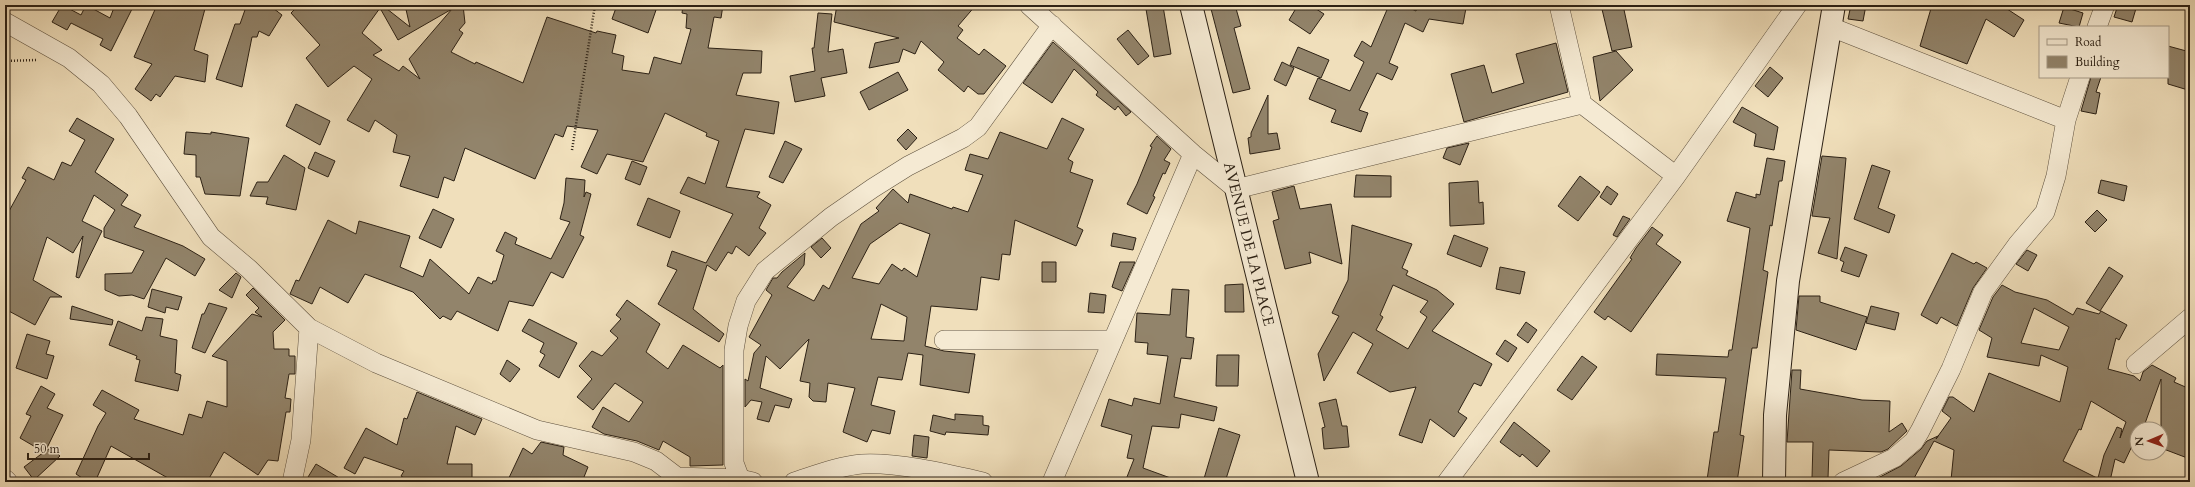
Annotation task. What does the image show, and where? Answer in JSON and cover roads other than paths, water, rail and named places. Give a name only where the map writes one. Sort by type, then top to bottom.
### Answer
[{"type":"street","points":[[1029,5],[1193,154],[1236,188],[1582,104]]},
{"type":"street","name":"AVENUE DE LA PLACE","points":[[1191,5],[1308,482]]},
{"type":"street","points":[[1559,5],[1582,104],[1676,176]]},
{"type":"street","points":[[1447,482],[1676,176],[1797,5]]},
{"type":"street","points":[[1774,482],[1775,415],[1788,281],[1834,5]]},
{"type":"street","points":[[2098,26],[2105,5]]},
{"type":"street","points":[[5,22],[70,58],[101,84],[128,116],[211,237],[249,269],[309,328],[376,363],[537,430],[634,452],[656,460],[676,479],[747,480]]},
{"type":"street","points":[[747,480],[734,463],[734,350],[738,326],[746,301],[765,271],[831,217],[873,188],[908,166],[963,138],[978,127],[1052,25]]},
{"type":"street","points":[[1831,27],[2066,120]]},
{"type":"street","points":[[1843,482],[1894,458],[1914,441],[1920,431],[1950,369],[1983,292],[2017,245],[2045,212],[2056,176],[2066,120],[2080,78]]},
{"type":"street","points":[[1052,482],[1193,154]]},
{"type":"street","points":[[2136,364],[2190,318]]},
{"type":"street","points":[[292,482],[302,440],[309,328]]},
{"type":"street","points":[[944,340],[1113,340]]},
{"type":"street","points":[[794,482],[844,467],[863,464],[918,469],[983,482]]},
{"type":"street","points":[[5,479],[8,482]]}]
